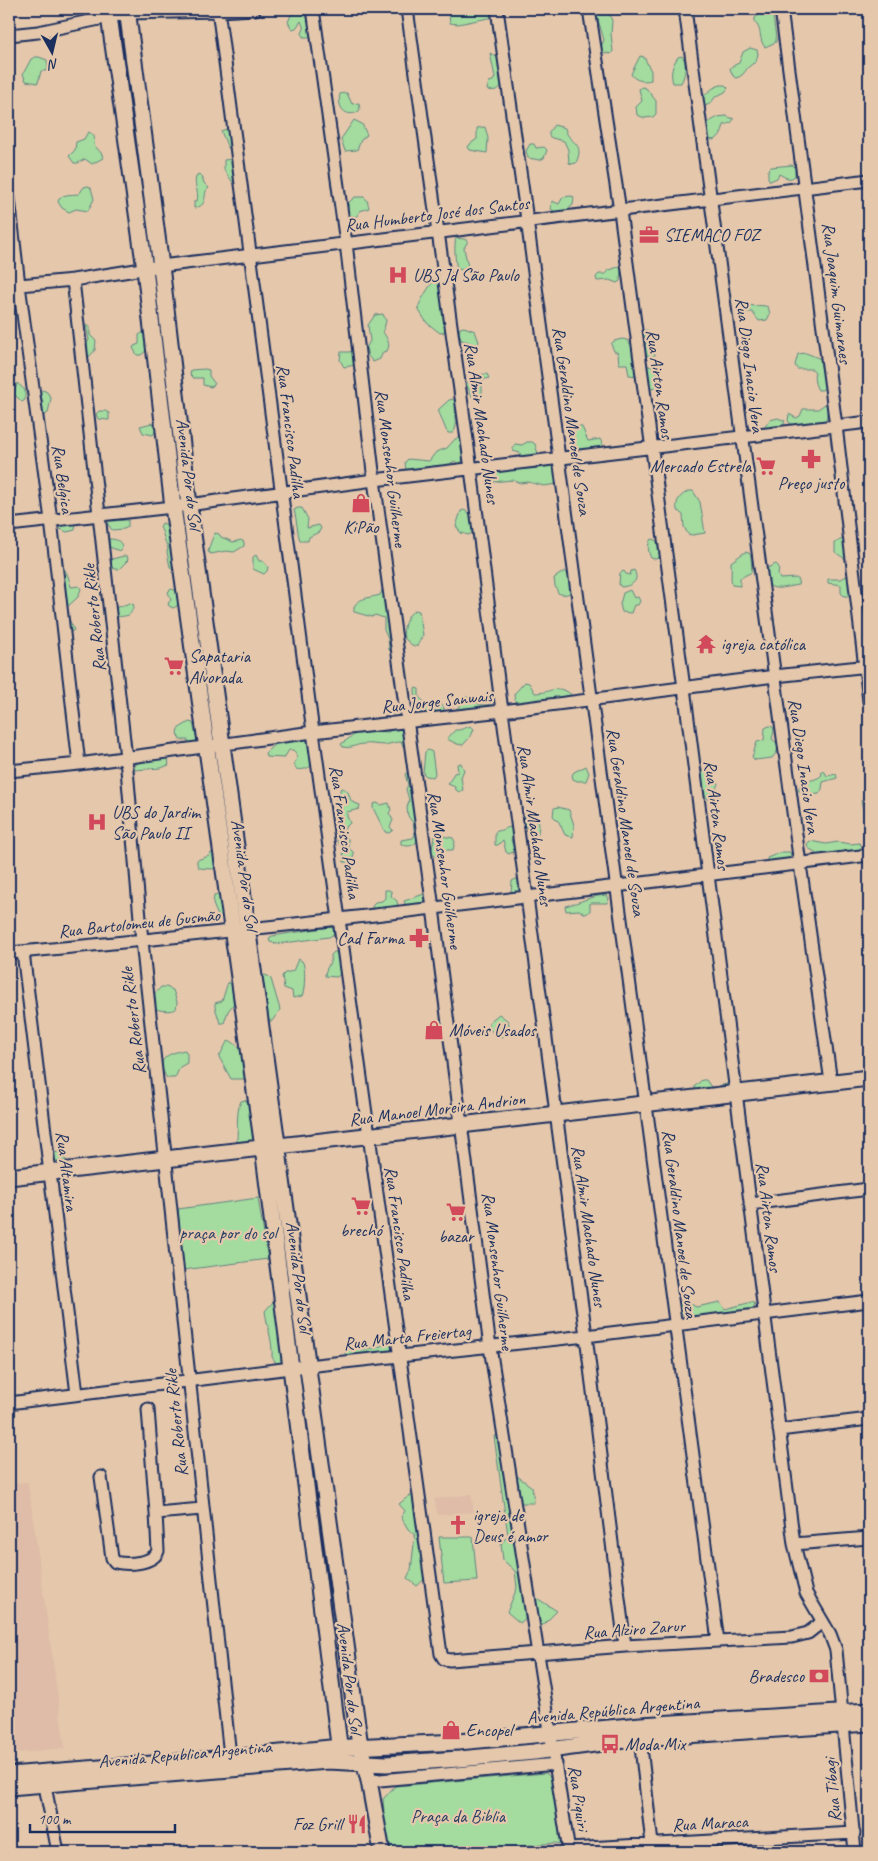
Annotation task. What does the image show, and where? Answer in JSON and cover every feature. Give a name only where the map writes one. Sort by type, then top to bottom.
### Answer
[{"type":"street","points":[[9,35],[38,32],[109,13],[127,11],[255,9]]},
{"type":"street","name":"Rua Monsenhor Guilherme","points":[[313,9],[346,244],[374,480],[433,908],[490,1347],[550,1734]]},
{"type":"street","name":"Rua Almir Machado Nunes","points":[[407,9],[471,469],[586,1336],[625,1646]]},
{"type":"street","name":"Rua Geraldino Manoel de Souza","points":[[497,9],[647,1104],[718,1641]]},
{"type":"street","name":"Rua Airton Ramos","points":[[590,9],[620,211],[684,688],[794,1544],[806,1593],[822,1622]]},
{"type":"street","name":"Rua Diego Inacio Vera","points":[[685,9],[831,1082]]},
{"type":"street","name":"Rua Joaquim Guimaraes","points":[[781,9],[806,188],[867,666],[869,701]]},
{"type":"street","name":"Rua Francisco Padilha","points":[[219,10],[312,732],[441,1654],[444,1658]]},
{"type":"street","name":"Avenida Por do Sol","points":[[127,11],[161,266],[181,506]]},
{"type":"street","name":"Avenida Por do Sol","points":[[109,13],[241,930],[300,1366],[360,1746],[369,1781],[382,1852]]},
{"type":"street","name":"Rua Humberto José dos Santos","points":[[14,285],[73,280],[161,266],[527,220],[620,211],[869,180]]},
{"type":"street","name":"Rua Belgica","points":[[9,198],[14,285],[51,520],[80,764]]},
{"type":"street","name":"Rua Roberto Rikle","points":[[73,280],[126,758],[142,941],[231,1764]]},
{"type":"street","points":[[9,525],[181,506],[374,480],[869,422]]},
{"type":"street","name":"Rua Jorge Sanwais","points":[[9,771],[80,764],[312,732],[502,712],[775,676],[867,666]]},
{"type":"street","name":"Rua Bartolomeu de Gusmão","points":[[9,953],[241,930],[707,876],[869,855]]},
{"type":"street","name":"Rua Altamira","points":[[23,952],[78,1394]]},
{"type":"street","name":"Rua Manoel Moreira Andrion","points":[[9,1177],[869,1078]]},
{"type":"street","points":[[750,1204],[869,1189]]},
{"type":"street","name":"Rua Marta Freiertag","points":[[9,1403],[300,1366],[490,1347],[869,1301]]},
{"type":"street","name":"Avenida Por do Sol","points":[[300,1366],[340,1754]]},
{"type":"street","points":[[101,1477],[112,1558],[120,1564],[150,1560],[156,1557],[158,1551],[156,1513],[148,1409]]},
{"type":"street","points":[[779,1430],[869,1419]]},
{"type":"street","points":[[156,1513],[202,1509]]},
{"type":"street","points":[[794,1544],[869,1538]]},
{"type":"street","name":"Rua Alziro Zarur","points":[[444,1658],[450,1660],[625,1646],[792,1637],[808,1633],[822,1622]]},
{"type":"street","name":"Rua Tibagi","points":[[822,1622],[830,1634],[836,1650],[844,1719],[855,1852]]},
{"type":"street","name":"Avenida República Argentina","points":[[369,1781],[555,1757],[640,1738],[844,1719],[869,1711]]},
{"type":"street","name":"Avenida República Argentina","points":[[360,1746],[458,1742],[641,1725],[844,1719],[869,1723]]},
{"type":"street","name":"Rua Piquiri","points":[[550,1734],[569,1851]]},
{"type":"street","points":[[640,1738],[652,1844]]},
{"type":"street","name":"Avenida Republica Argentina","points":[[9,1775],[43,1778],[231,1764],[340,1754],[360,1746]]},
{"type":"street","name":"Avenida Republica Argentina","points":[[340,1754],[364,1764]]},
{"type":"street","name":"Avenida República Argentina","points":[[364,1764],[459,1759],[555,1757]]},
{"type":"street","points":[[43,1778],[58,1852]]},
{"type":"street","name":"Avenida Republica Argentina","points":[[9,1787],[43,1778]]},
{"type":"street","name":"Rua Maraca","points":[[569,1851],[652,1844],[854,1833]]},
{"type":"shaded area","points":[[28,1482],[65,1748],[9,1754],[9,1483]]},
{"type":"shaded area","points":[[471,1494],[474,1512],[438,1515],[434,1499]]},
{"type":"green space","points":[[446,9],[495,9],[494,17],[458,24],[450,23],[449,14]]},
{"type":"green space","points":[[597,9],[608,9],[612,21],[613,51],[611,54],[602,52],[600,49],[604,40],[596,13]]},
{"type":"green space","points":[[762,9],[772,9],[776,38],[776,42],[765,47],[759,27],[754,22]]},
{"type":"green space","points":[[298,11],[310,21],[312,37],[303,37],[304,29],[301,21],[296,28],[292,29],[288,22],[291,15]]},
{"type":"green space","points":[[750,48],[757,50],[756,62],[749,66],[740,77],[736,78],[730,69],[739,63],[743,52]]},
{"type":"green space","points":[[490,53],[500,59],[503,76],[501,86],[499,89],[494,90],[487,90],[489,82],[493,81],[495,77]]},
{"type":"green space","points":[[640,56],[644,57],[651,71],[651,80],[640,80],[631,74]]},
{"type":"green space","points":[[682,56],[685,66],[684,77],[681,83],[673,83],[674,63],[678,57]]},
{"type":"green space","points":[[35,57],[47,60],[48,68],[46,71],[41,71],[38,83],[26,81],[23,74],[31,59]]},
{"type":"green space","points":[[721,85],[725,85],[728,88],[725,92],[700,109],[700,98]]},
{"type":"green space","points":[[642,87],[646,88],[656,101],[656,114],[653,117],[645,118],[637,115],[636,107],[642,101],[639,89]]},
{"type":"green space","points":[[347,93],[352,104],[359,103],[360,109],[358,112],[349,114],[343,110],[339,99],[340,94]]},
{"type":"green space","points":[[726,116],[734,119],[731,123],[724,125],[719,137],[712,140],[709,138],[707,123],[718,117]]},
{"type":"green space","points":[[354,120],[362,124],[367,135],[361,140],[357,150],[345,151],[341,139]]},
{"type":"green space","points":[[554,125],[565,128],[569,137],[578,146],[579,156],[576,163],[569,163],[568,150],[564,141],[549,136],[549,132]]},
{"type":"green space","points":[[485,127],[488,138],[487,153],[470,150],[468,147],[477,139],[477,128]]},
{"type":"green space","points":[[226,129],[230,131],[233,148],[228,148],[221,131]]},
{"type":"green space","points":[[88,132],[93,135],[94,145],[103,158],[92,164],[85,159],[74,163],[69,156],[75,150],[76,142],[84,139]]},
{"type":"green space","points":[[530,144],[534,144],[536,148],[544,147],[547,150],[544,158],[540,160],[528,158],[526,151]]},
{"type":"green space","points":[[233,159],[236,180],[234,184],[224,170],[224,160]]},
{"type":"green space","points":[[792,165],[795,167],[795,176],[787,178],[779,174],[777,178],[770,181],[768,178],[768,170],[771,167]]},
{"type":"green space","points":[[198,174],[202,176],[204,183],[209,188],[206,191],[203,204],[194,208],[194,201],[197,201],[198,197],[195,180]]},
{"type":"green space","points":[[88,186],[91,188],[94,199],[88,211],[76,209],[69,212],[62,208],[58,202],[61,197],[79,194],[84,187]]},
{"type":"green space","points":[[355,197],[364,197],[369,208],[360,211],[356,217],[351,216],[347,210],[349,202]]},
{"type":"green space","points":[[563,197],[574,197],[573,205],[567,210],[555,212],[551,209],[552,201],[559,204]]},
{"type":"green space","points":[[456,238],[468,241],[464,248],[468,267],[461,270],[457,268],[456,262]]},
{"type":"green space","points":[[618,267],[621,269],[620,281],[617,283],[609,280],[597,281],[596,277],[599,274],[606,274],[607,271]]},
{"type":"green space","points":[[436,278],[440,279],[448,331],[440,333],[427,323],[418,309]]},
{"type":"green space","points":[[748,305],[768,307],[770,314],[767,320],[759,321],[752,312],[744,312],[742,309]]},
{"type":"green space","points":[[383,314],[386,321],[383,332],[389,346],[387,351],[383,352],[380,359],[373,362],[368,356],[366,348],[370,341],[368,325],[375,315]]},
{"type":"green space","points":[[86,324],[90,327],[90,335],[96,341],[95,350],[88,358],[84,347],[89,340]]},
{"type":"green space","points":[[464,327],[475,331],[479,342],[476,346],[461,340],[459,332],[460,328]]},
{"type":"green space","points":[[647,330],[653,336],[655,355],[652,357],[644,354],[646,342],[643,331]]},
{"type":"green space","points":[[145,331],[147,333],[148,349],[141,355],[137,355],[133,348],[139,344],[139,335]]},
{"type":"green space","points":[[622,339],[627,340],[632,346],[637,376],[629,375],[627,364],[619,364],[618,353],[614,351],[611,344]]},
{"type":"green space","points":[[357,349],[356,365],[344,367],[340,360],[341,352]]},
{"type":"green space","points":[[806,353],[821,359],[825,387],[822,390],[817,388],[814,379],[815,372],[812,369],[797,369],[795,365],[798,354]]},
{"type":"green space","points":[[648,366],[652,366],[656,370],[658,376],[659,386],[652,389],[648,383],[650,380],[646,369]]},
{"type":"green space","points":[[191,370],[209,370],[209,376],[215,384],[211,387],[203,385],[203,378],[193,378],[190,375]]},
{"type":"green space","points":[[487,374],[489,378],[482,380],[482,395],[477,400],[473,398],[466,384],[475,375]]},
{"type":"green space","points":[[17,383],[25,390],[25,400],[22,402],[14,394]]},
{"type":"green space","points":[[43,390],[51,398],[48,413],[41,415],[40,411],[43,403],[40,392]]},
{"type":"green space","points":[[453,399],[456,403],[456,426],[453,433],[448,433],[438,410],[449,400]]},
{"type":"green space","points":[[825,404],[828,406],[826,422],[794,427],[788,421],[789,414],[796,418],[800,416],[803,409],[818,409]]},
{"type":"green space","points":[[99,411],[109,413],[109,420],[98,419],[96,414]]},
{"type":"green space","points":[[778,418],[785,421],[782,429],[752,433],[750,430],[751,426],[763,429],[770,420]]},
{"type":"green space","points":[[152,423],[156,430],[153,435],[143,433],[140,426]]},
{"type":"green space","points":[[574,426],[582,427],[588,441],[600,439],[603,445],[602,449],[574,452],[569,438],[571,428]]},
{"type":"green space","points":[[455,439],[463,439],[462,462],[458,464],[455,461],[449,467],[409,473],[406,471],[405,462],[408,459],[429,461],[436,452],[447,448]]},
{"type":"green space","points":[[527,442],[535,444],[538,454],[536,459],[522,458],[520,453],[513,451],[515,444],[522,445]]},
{"type":"green space","points":[[553,466],[556,469],[557,484],[544,486],[528,482],[520,483],[513,480],[492,482],[488,480],[487,476],[501,471]]},
{"type":"green space","points":[[689,491],[693,491],[700,502],[705,533],[688,534],[684,527],[683,515],[677,510],[679,498]]},
{"type":"green space","points":[[302,508],[308,519],[307,528],[319,525],[321,528],[319,532],[309,537],[308,541],[300,541],[294,510]]},
{"type":"green space","points":[[464,510],[471,514],[474,530],[469,535],[461,533],[456,526],[461,511]]},
{"type":"green space","points":[[128,520],[128,527],[124,529],[112,530],[107,523],[110,521]]},
{"type":"green space","points":[[76,521],[75,530],[67,532],[60,529],[60,525]]},
{"type":"green space","points":[[162,523],[169,528],[177,569],[173,570],[170,567],[168,548],[160,527]]},
{"type":"green space","points":[[215,533],[233,542],[241,540],[244,542],[244,546],[234,552],[226,551],[211,554],[208,550]]},
{"type":"green space","points":[[109,539],[120,542],[122,546],[120,551],[109,547]]},
{"type":"green space","points":[[651,539],[655,540],[659,546],[659,558],[655,559],[650,556],[648,546]]},
{"type":"green space","points":[[842,539],[845,541],[848,557],[845,559],[835,552],[835,543]]},
{"type":"green space","points":[[745,552],[751,556],[752,572],[740,578],[740,586],[732,585],[731,562]]},
{"type":"green space","points":[[256,555],[259,561],[263,561],[268,567],[264,574],[253,569],[253,557]]},
{"type":"green space","points":[[127,556],[128,560],[119,569],[111,567],[112,559]]},
{"type":"green space","points":[[61,562],[71,587],[79,586],[81,589],[78,597],[66,608]]},
{"type":"green space","points":[[776,564],[779,567],[778,575],[780,579],[796,578],[799,580],[798,585],[777,588],[769,585],[764,574],[769,567]]},
{"type":"green space","points":[[634,570],[636,577],[634,582],[621,587],[619,584],[620,573],[624,571],[630,575],[631,571]]},
{"type":"green space","points":[[565,571],[570,578],[572,592],[568,594],[558,593],[555,586],[554,578]]},
{"type":"green space","points":[[847,576],[850,578],[851,594],[848,596],[844,596],[841,593],[841,585],[828,583],[828,579],[840,579]]},
{"type":"green space","points":[[383,588],[385,588],[393,652],[389,650],[388,639],[384,630],[384,618],[354,612],[354,607],[359,601],[380,595]]},
{"type":"green space","points":[[171,589],[178,591],[180,598],[177,606],[173,608],[168,603],[171,600],[168,592]]},
{"type":"green space","points":[[630,590],[634,598],[638,597],[640,601],[638,605],[634,605],[631,613],[622,612],[620,604],[623,593]]},
{"type":"green space","points":[[130,603],[134,605],[130,614],[117,617],[114,612],[115,608]]},
{"type":"green space","points":[[66,609],[74,630],[69,633]]},
{"type":"green space","points":[[415,610],[419,611],[423,635],[417,646],[413,646],[404,638],[404,631],[405,622]]},
{"type":"green space","points":[[525,682],[529,683],[535,693],[559,689],[574,697],[543,703],[536,699],[526,704],[515,702],[514,694]]},
{"type":"green space","points":[[415,688],[419,689],[419,697],[426,707],[442,705],[444,708],[443,716],[423,715],[416,712]]},
{"type":"green space","points":[[466,697],[474,699],[480,704],[492,704],[494,708],[458,713],[456,709],[460,706],[462,699]]},
{"type":"green space","points":[[189,722],[193,723],[198,743],[188,746],[188,740],[180,740],[177,733],[178,729]]},
{"type":"green space","points":[[471,726],[474,729],[463,745],[447,739],[455,730]]},
{"type":"green space","points":[[773,727],[772,739],[778,744],[777,752],[772,758],[755,760],[752,757],[757,742],[764,740],[765,728]]},
{"type":"green space","points":[[395,728],[403,728],[407,746],[403,747],[401,742],[385,745],[361,744],[349,747],[343,747],[341,744],[358,732],[370,730],[388,732]]},
{"type":"green space","points":[[308,735],[315,762],[309,767],[301,770],[296,769],[294,764],[297,758],[293,750],[289,750],[284,758],[266,757],[265,753],[277,742]]},
{"type":"green space","points":[[428,750],[432,752],[435,774],[433,777],[426,776],[423,773],[425,752]]},
{"type":"green space","points":[[161,758],[168,759],[169,765],[161,768],[133,770],[137,763]]},
{"type":"green space","points":[[461,763],[464,770],[461,777],[463,790],[459,792],[455,787],[448,784],[454,773],[458,772],[457,764]]},
{"type":"green space","points":[[586,766],[589,773],[586,781],[573,779],[572,775],[574,772]]},
{"type":"green space","points":[[703,770],[707,770],[718,784],[713,798],[708,799],[702,789]]},
{"type":"green space","points":[[821,771],[825,772],[827,776],[836,774],[837,778],[823,782],[819,794],[803,795],[798,789],[800,785],[822,775]]},
{"type":"green space","points":[[411,773],[419,839],[413,845],[408,846],[401,844],[401,840],[413,838],[415,835],[407,808],[409,800],[405,774]]},
{"type":"green space","points":[[341,788],[347,791],[352,802],[360,805],[359,809],[347,812],[350,823],[343,832],[348,839],[348,847],[354,853],[352,863],[344,862],[343,849],[338,842],[336,831],[339,819],[336,800]]},
{"type":"green space","points":[[869,790],[869,812],[863,809],[861,801],[867,796]]},
{"type":"green space","points":[[389,803],[391,810],[389,813],[393,820],[390,827],[393,830],[389,833],[385,832],[373,808],[373,804],[381,805]]},
{"type":"green space","points":[[558,807],[569,810],[574,825],[573,837],[565,835],[559,822],[553,816],[554,808]]},
{"type":"green space","points":[[534,815],[538,817],[539,825],[538,833],[534,835],[532,830],[522,825],[523,818]]},
{"type":"green space","points":[[510,827],[513,829],[511,840],[514,848],[513,852],[509,854],[506,852],[503,840],[498,845],[495,845],[495,832]]},
{"type":"green space","points":[[436,835],[453,838],[455,842],[453,850],[445,850],[442,853],[441,859],[431,854]]},
{"type":"green space","points":[[810,841],[826,844],[838,842],[859,843],[862,846],[857,852],[817,858],[815,852],[808,848],[807,844]]},
{"type":"green space","points":[[216,852],[218,862],[213,869],[199,868],[197,860]]},
{"type":"green space","points":[[782,852],[790,852],[791,856],[786,862],[768,865],[767,858]]},
{"type":"green space","points":[[520,880],[522,895],[514,896],[511,893],[512,881]]},
{"type":"green space","points":[[385,890],[392,892],[391,896],[397,901],[398,907],[374,911],[371,909],[375,902],[382,901],[385,898]]},
{"type":"green space","points":[[427,894],[427,905],[407,909],[404,901]]},
{"type":"green space","points":[[218,895],[221,897],[226,919],[218,916],[213,904],[214,896]]},
{"type":"green space","points":[[607,895],[609,899],[607,903],[590,903],[590,911],[586,914],[579,910],[566,911],[565,906],[596,896]]},
{"type":"green space","points":[[330,927],[334,929],[333,935],[329,937],[277,944],[270,942],[269,938],[272,936]]},
{"type":"green space","points":[[334,952],[339,952],[343,971],[337,977],[325,976],[331,955]]},
{"type":"green space","points":[[298,959],[302,961],[304,967],[304,989],[302,996],[293,998],[292,991],[284,988],[282,976],[293,971]]},
{"type":"green space","points":[[264,975],[271,979],[280,1010],[272,1021],[265,1019],[268,1006],[261,987]]},
{"type":"green space","points":[[228,982],[232,983],[232,987],[235,989],[236,1001],[228,1011],[224,1023],[220,1023],[215,1003],[222,1001]]},
{"type":"green space","points":[[161,987],[173,990],[177,1002],[176,1009],[164,1011],[152,1007],[153,996]]},
{"type":"green space","points":[[499,1014],[508,1021],[511,1033],[501,1037],[498,1028],[497,1031],[493,1032],[489,1029],[489,1022]]},
{"type":"green space","points":[[231,1041],[244,1051],[246,1075],[244,1079],[231,1079],[219,1057],[227,1042]]},
{"type":"green space","points":[[185,1050],[187,1063],[180,1067],[175,1078],[167,1078],[163,1071],[162,1062],[168,1055]]},
{"type":"green space","points":[[702,1080],[706,1080],[711,1087],[730,1083],[732,1087],[698,1093],[695,1090],[695,1086]]},
{"type":"green space","points":[[245,1100],[251,1105],[258,1143],[236,1147],[238,1111],[241,1101]]},
{"type":"green space","points":[[58,1152],[68,1162],[100,1160],[57,1169],[53,1162],[54,1153]]},
{"type":"green space","name":"praça por do sol","points":[[258,1198],[268,1259],[183,1270],[178,1209]]},
{"type":"green space","points":[[683,1299],[696,1307],[720,1302],[725,1309],[752,1302],[755,1304],[752,1311],[687,1317],[680,1313],[679,1305]]},
{"type":"green space","points":[[273,1302],[277,1303],[285,1358],[281,1363],[277,1364],[272,1357],[271,1340],[265,1311]]},
{"type":"green space","points":[[350,1342],[360,1349],[376,1348],[390,1342],[394,1344],[391,1352],[354,1359],[345,1354],[346,1347]]},
{"type":"green space","points":[[508,1434],[513,1473],[532,1487],[534,1503],[520,1503],[523,1542],[532,1595],[557,1611],[542,1626],[527,1617],[520,1623],[507,1612],[517,1588],[515,1571],[503,1560],[501,1544],[508,1535],[494,1436]]},
{"type":"green space","points":[[410,1495],[420,1496],[424,1534],[431,1537],[432,1544],[432,1558],[429,1570],[423,1581],[417,1586],[407,1578],[411,1570],[415,1535],[408,1529],[401,1517],[405,1511],[399,1504]]},
{"type":"green space","points":[[439,1537],[473,1537],[477,1581],[444,1583]]},
{"type":"green space","name":"Praça da Biblia","points":[[546,1773],[553,1780],[563,1844],[555,1843],[457,1852],[387,1852],[383,1799],[395,1786]]},
{"type":"place","name":"SIEMACO FOZ","points":[[649,235]]},
{"type":"place","name":"UBS Jd São Paulo","points":[[398,275]]},
{"type":"place","name":"Preço justo","points":[[811,459]]},
{"type":"place","name":"Mercado Estrela","points":[[766,466]]},
{"type":"place","name":"KiPão","points":[[361,503]]},
{"type":"place","name":"igreja católica","points":[[706,644]]},
{"type":"place","name":"Sapataria Alvorada","points":[[174,666]]},
{"type":"place","name":"UBS do Jardim São Paulo II","points":[[97,822]]},
{"type":"place","name":"Cad Farma","points":[[419,938]]},
{"type":"place","name":"Móveis Usados","points":[[434,1030]]},
{"type":"place","name":"brechó","points":[[361,1206]]},
{"type":"place","name":"bazar","points":[[456,1212]]},
{"type":"place","name":"igreja de Deus é amor","points":[[458,1525]]},
{"type":"place","name":"Bradesco","points":[[819,1676]]},
{"type":"place","name":"Encopel","points":[[451,1730]]},
{"type":"place","name":"Moda Mix","points":[[610,1744]]},
{"type":"place","name":"Foz Grill","points":[[357,1824]]}]
